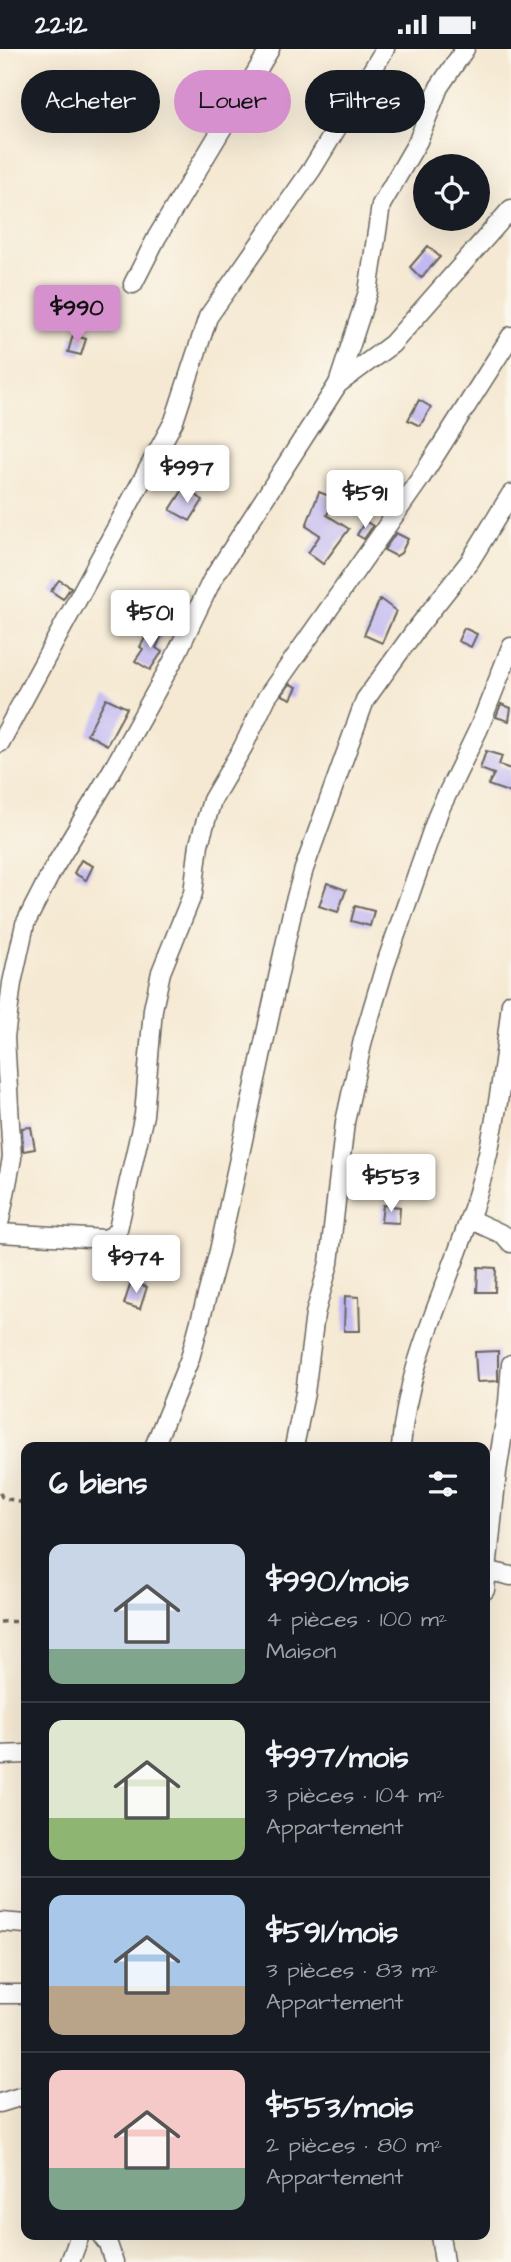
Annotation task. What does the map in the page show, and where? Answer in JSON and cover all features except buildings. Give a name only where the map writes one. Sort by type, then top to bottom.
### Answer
[{"type":"street","points":[[133,284],[157,237],[270,49]]},
{"type":"street","points":[[0,743],[174,421],[208,317],[312,169],[385,49]]},
{"type":"street","points":[[0,1220],[12,1158],[5,1037],[12,983],[25,924],[52,871],[175,657],[212,580],[338,384],[368,292],[381,205],[418,141],[439,87],[465,49]]},
{"type":"street","points":[[338,384],[393,344],[511,208]]},
{"type":"street","points":[[0,1233],[105,1239],[118,1229],[144,1115],[153,1009],[161,972],[193,893],[199,844],[212,800],[243,747],[267,697],[420,479],[511,336]]},
{"type":"street","points":[[156,1442],[190,1358],[219,1251],[293,908],[304,869],[351,737],[365,700],[470,561],[511,494]]},
{"type":"street","points":[[296,1442],[315,1314],[329,1263],[345,1122],[363,1039],[385,966],[439,811],[479,728],[511,647]]},
{"type":"street","points":[[401,1442],[403,1423],[420,1352],[478,1192],[503,1073],[511,1003]]},
{"type":"street","points":[[469,1219],[504,1235],[511,1243]]},
{"type":"street","points":[[490,1531],[511,1364]]},
{"type":"street","points":[[490,1571],[511,1576]]},
{"type":"street","points":[[0,1755],[21,1754]]},
{"type":"street","points":[[0,1923],[21,1924]]},
{"type":"street","points":[[0,1994],[21,1994]]},
{"type":"street","points":[[0,2103],[21,2097]]},
{"type":"street","points":[[70,2262],[78,2240]]},
{"type":"street","points":[[104,2240],[114,2262]]},
{"type":"street","points":[[441,2240],[444,2262]]},
{"type":"path","points":[[0,1493],[2,1497],[21,1503]]},
{"type":"path","points":[[0,1622],[21,1621]]}]
